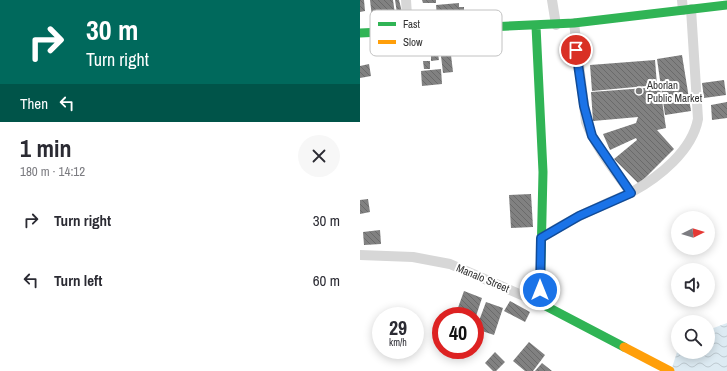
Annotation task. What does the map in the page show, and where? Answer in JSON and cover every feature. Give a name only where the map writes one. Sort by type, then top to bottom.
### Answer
[{"type":"street","points":[[406,0],[407,10]]},
{"type":"street","points":[[552,0],[556,25]]},
{"type":"street","points":[[502,27],[574,24],[685,6],[727,5]]},
{"type":"street","points":[[541,238],[582,215],[631,193],[651,180],[671,164],[681,153],[694,133],[698,110],[685,6]]},
{"type":"street","points":[[574,24],[586,122],[600,150],[631,193]]},
{"type":"street","points":[[536,26],[543,172],[540,304]]},
{"type":"street","points":[[360,33],[370,33]]},
{"type":"street","name":"Manalo Street","points":[[360,255],[413,257],[450,264],[540,304],[666,369]]},
{"type":"water","points":[[727,323],[727,371],[671,371],[675,359],[715,359],[715,327]]},
{"type":"building","points":[[360,0],[364,0],[365,11],[360,12]]},
{"type":"building","points":[[370,0],[393,0],[394,10],[371,10]]},
{"type":"building","points":[[395,0],[399,0],[402,10],[397,10]]},
{"type":"building","points":[[422,0],[436,0],[436,3],[423,3]]},
{"type":"building","points":[[459,3],[459,7],[464,7],[464,10],[436,10],[436,5]]},
{"type":"building","points":[[682,55],[691,111],[665,115],[657,59]]},
{"type":"building","points":[[431,56],[438,56],[439,60],[431,61]]},
{"type":"building","points":[[441,56],[451,56],[453,72],[443,73]]},
{"type":"building","points":[[655,60],[657,85],[592,91],[590,65]]},
{"type":"building","points":[[423,61],[430,61],[430,69],[424,69]]},
{"type":"building","points":[[369,64],[371,76],[360,78],[360,66]]},
{"type":"building","points":[[441,69],[442,84],[422,86],[421,71]]},
{"type":"building","points":[[724,80],[726,95],[704,98],[702,83]]},
{"type":"building","points":[[660,87],[666,128],[657,130],[674,149],[639,184],[614,159],[637,140],[636,138],[610,150],[603,134],[636,123],[638,117],[593,121],[591,92]]},
{"type":"building","points":[[727,102],[727,118],[712,120],[711,105]]},
{"type":"building","points":[[531,194],[533,227],[511,228],[509,195]]},
{"type":"building","points":[[368,199],[370,212],[360,214],[360,200]]},
{"type":"building","points":[[380,230],[381,244],[364,245],[363,232]]},
{"type":"building","points":[[464,291],[482,298],[479,307],[458,307]]},
{"type":"building","points":[[510,301],[530,312],[525,322],[504,311]]},
{"type":"building","points":[[486,302],[503,308],[494,335],[484,332],[484,307]]},
{"type":"building","points":[[529,342],[545,355],[533,371],[525,371],[513,361]]},
{"type":"building","points":[[495,352],[505,362],[496,371],[493,371],[485,363]]},
{"type":"building","points":[[542,363],[552,371],[535,371]]},
{"type":"traffic: fast","points":[[502,26],[574,23],[727,5]]},
{"type":"traffic: fast","points":[[536,26],[543,172],[540,303],[624,347]]},
{"type":"traffic: fast","points":[[360,33],[370,33]]},
{"type":"traffic: slow","points":[[624,347],[670,371]]},
{"type":"place","name":"Aborlan Public Market","points":[[639,91]]},
{"type":"route","points":[[540,290],[541,238],[579,216],[631,193],[600,150],[586,122],[576,50]]}]
